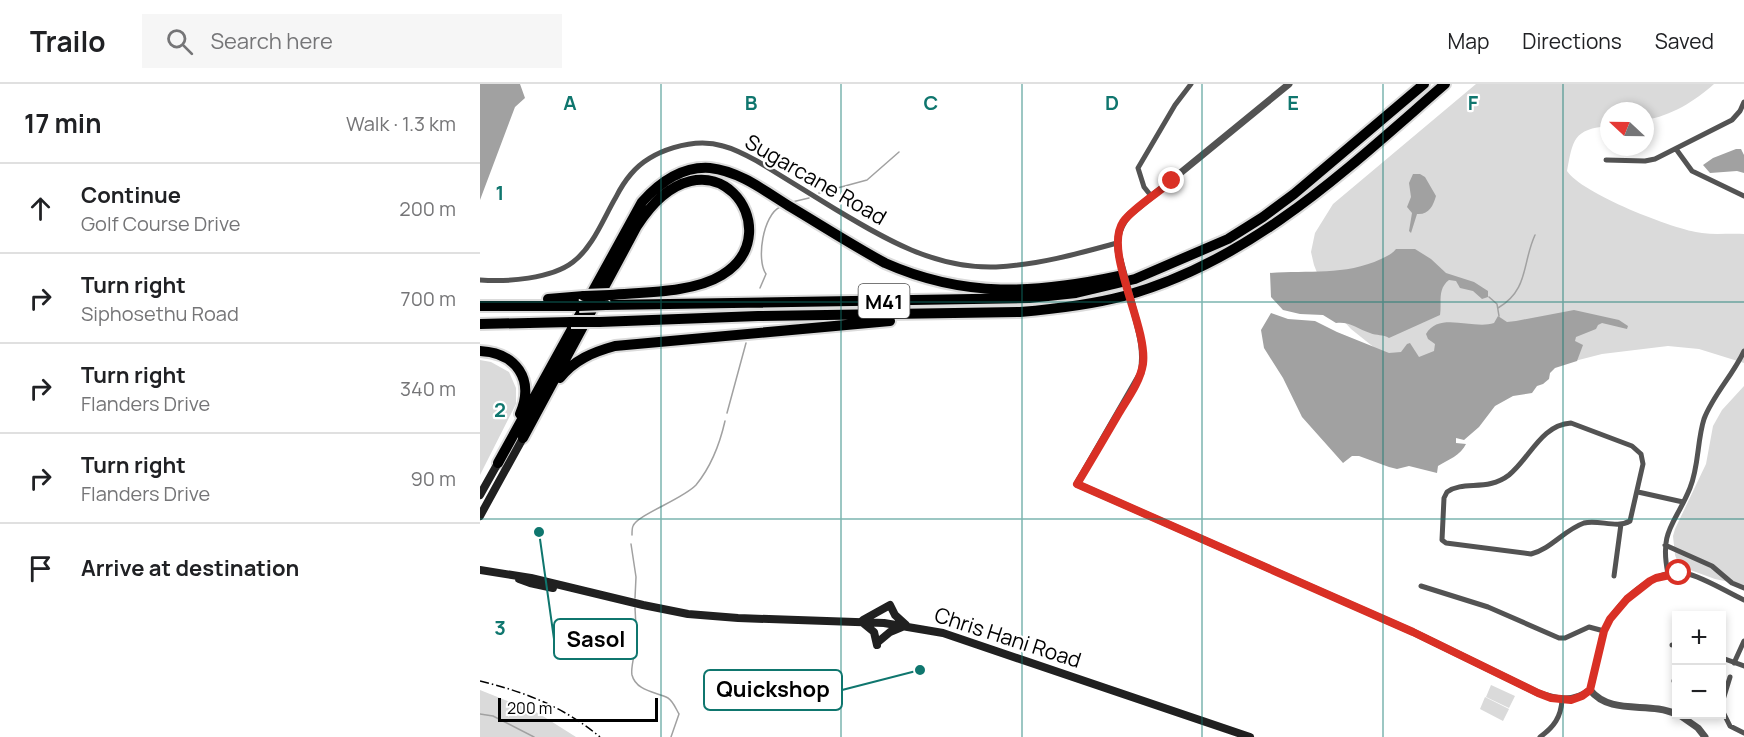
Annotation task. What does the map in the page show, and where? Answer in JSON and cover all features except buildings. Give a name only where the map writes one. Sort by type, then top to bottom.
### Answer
[{"type":"highway","name":"M41","points":[[486,306],[608,300],[1029,298],[1102,288],[1135,279],[1228,239],[1263,217],[1294,194],[1424,84]]},
{"type":"highway","name":"M41","points":[[480,324],[758,316],[956,314],[1059,308],[1109,300],[1149,288],[1212,262],[1251,240],[1334,179],[1445,85]]},
{"type":"highway","points":[[498,463],[642,202],[662,182],[692,169],[708,168],[739,177],[885,262],[909,273],[949,285],[993,289],[1045,288],[1158,268]]},
{"type":"highway","points":[[523,438],[637,226],[654,202],[672,187],[697,179],[721,184],[740,201],[748,218],[748,238],[739,260],[722,275],[683,287],[608,300]]},
{"type":"highway","points":[[523,438],[565,372],[583,358],[600,350],[639,343],[956,314]]},
{"type":"highway","points":[[480,351],[507,357],[515,363],[525,383],[523,408],[498,463]]},
{"type":"main road","points":[[480,516],[523,438]]},
{"type":"main road","points":[[480,495],[498,463]]},
{"type":"main road","name":"Chris Hani Road","points":[[480,570],[531,578],[652,607],[704,615],[859,622],[907,626],[957,636],[1250,737]]},
{"type":"main road","points":[[890,605],[895,615],[907,626],[890,632],[877,644],[876,635],[872,629],[859,622],[878,614],[890,605]]},
{"type":"street","points":[[1152,197],[1144,187],[1138,168],[1175,105],[1191,84]]},
{"type":"street","points":[[1289,84],[1152,197],[1123,222],[1119,229],[1117,243],[1120,260],[1144,354],[1141,373],[1077,484],[1413,632],[1538,693],[1562,700],[1577,698],[1590,690],[1604,631],[1617,608],[1650,581],[1668,574],[1686,573],[1744,600]]},
{"type":"street","points":[[1606,160],[1650,160],[1732,120],[1744,102]]},
{"type":"street","name":"Sugarcane Road","points":[[480,280],[491,281],[548,274],[574,262],[596,233],[631,174],[644,162],[661,153],[694,143],[721,145],[757,160],[878,235],[912,251],[954,264],[995,267],[1038,262],[1117,243]]},
{"type":"street","points":[[1676,149],[1692,171],[1744,196]]},
{"type":"street","points":[[1668,574],[1665,545],[1670,527],[1693,481],[1706,414],[1744,351]]},
{"type":"street","points":[[1559,425],[1577,425],[1639,450],[1643,464],[1638,492],[1630,521],[1621,524],[1587,522],[1540,551],[1525,555],[1446,543],[1441,537],[1444,498],[1447,492],[1456,488],[1488,486],[1501,480],[1512,472],[1549,430],[1559,425]]},
{"type":"street","points":[[1638,492],[1683,502]]},
{"type":"street","points":[[1614,576],[1621,524]]},
{"type":"street","points":[[1665,545],[1712,566],[1729,581],[1744,588]]},
{"type":"street","points":[[1421,586],[1488,607],[1559,638],[1589,627],[1604,631]]},
{"type":"street","points":[[1734,663],[1744,641]]},
{"type":"street","points":[[1726,660],[1744,666]]},
{"type":"street","points":[[1726,690],[1730,677]]},
{"type":"street","points":[[1590,690],[1596,699],[1609,704],[1651,707],[1672,713]]},
{"type":"street","points":[[1539,737],[1556,722],[1562,700]]},
{"type":"street","points":[[1726,717],[1731,726],[1744,733]]},
{"type":"street","points":[[1684,719],[1698,728],[1705,737]]},
{"type":"shaded area","points":[[480,84],[520,84],[525,98],[515,107],[480,200]]},
{"type":"shaded area","points":[[1476,84],[1714,84],[1682,107],[1654,118],[1654,102],[1600,102],[1600,128],[1581,133],[1577,138],[1573,144],[1567,171],[1590,190],[1651,218],[1702,233],[1744,234],[1744,363],[1699,349],[1668,346],[1602,354],[1524,374],[1396,365],[1351,329],[1340,317],[1325,293],[1314,265],[1311,252],[1315,233],[1333,204]]},
{"type":"shaded area","points":[[1741,149],[1744,155],[1744,173],[1737,171],[1710,173],[1703,165],[1713,158]]},
{"type":"shaded area","points":[[1413,174],[1425,177],[1436,196],[1427,211],[1417,214],[1411,233],[1409,231],[1412,213],[1407,207],[1411,197],[1409,183]]},
{"type":"shaded area","points":[[1396,249],[1415,249],[1431,259],[1446,273],[1474,282],[1488,291],[1488,297],[1482,299],[1473,291],[1460,288],[1456,281],[1449,280],[1441,292],[1440,315],[1389,338],[1349,324],[1336,323],[1323,315],[1300,314],[1283,310],[1271,297],[1270,273],[1354,268],[1381,259]]},
{"type":"shaded area","points":[[1574,310],[1619,320],[1628,326],[1627,329],[1602,323],[1596,329],[1576,337],[1575,341],[1583,345],[1577,361],[1555,368],[1550,373],[1549,379],[1537,386],[1532,393],[1513,396],[1495,406],[1479,427],[1464,440],[1456,438],[1456,443],[1466,444],[1464,448],[1438,466],[1437,473],[1409,466],[1397,469],[1359,456],[1352,456],[1343,463],[1302,417],[1283,378],[1264,348],[1261,330],[1271,313],[1288,319],[1315,321],[1389,353],[1401,352],[1410,343],[1419,357],[1434,351],[1435,344],[1428,339],[1426,334],[1432,327],[1439,324],[1457,322],[1486,325],[1494,323],[1498,316],[1507,322]]},
{"type":"shaded area","points":[[480,360],[491,362],[509,372],[516,388],[516,404],[480,475]]},
{"type":"shaded area","points":[[1744,386],[1743,585],[1715,579],[1682,567],[1675,555],[1673,536],[1706,464],[1713,426],[1722,410]]},
{"type":"shaded area","points":[[1491,685],[1515,696],[1509,708],[1486,697]]},
{"type":"shaded area","points":[[480,690],[538,713],[576,737],[480,737]]},
{"type":"shaded area","points":[[1485,697],[1509,709],[1503,721],[1480,709]]},
{"type":"waterway","points":[[819,193],[867,180],[899,152]]},
{"type":"waterway","points":[[792,202],[809,198]]},
{"type":"waterway","points":[[760,288],[766,274],[762,259],[765,228],[769,219],[780,207]]},
{"type":"waterway","points":[[1498,308],[1508,301],[1520,284],[1535,235]]},
{"type":"waterway","points":[[1489,297],[1497,304],[1499,316]]},
{"type":"waterway","points":[[727,413],[746,343]]},
{"type":"waterway","points":[[632,535],[636,522],[696,485],[714,455],[725,421]]},
{"type":"waterway","points":[[631,544],[636,577],[635,598]]},
{"type":"waterway","points":[[635,608],[636,627]]},
{"type":"waterway","points":[[637,637],[632,675],[642,688],[668,698],[673,703],[679,714],[671,737]]},
{"type":"waterway","points":[[480,714],[493,716],[534,737]]},
{"type":"railway","points":[[480,681],[513,690],[543,702],[572,717],[600,737]]},
{"type":"place","name":"Sasol","points":[[539,532]]},
{"type":"place","name":"Quickshop","points":[[920,670]]},
{"type":"route","points":[[1172,181],[1129,215],[1119,229],[1118,253],[1142,343],[1143,363],[1137,382],[1077,484],[1413,632],[1538,693],[1562,700],[1577,698],[1590,690],[1604,631],[1617,608],[1650,581],[1668,574],[1679,573]]}]
